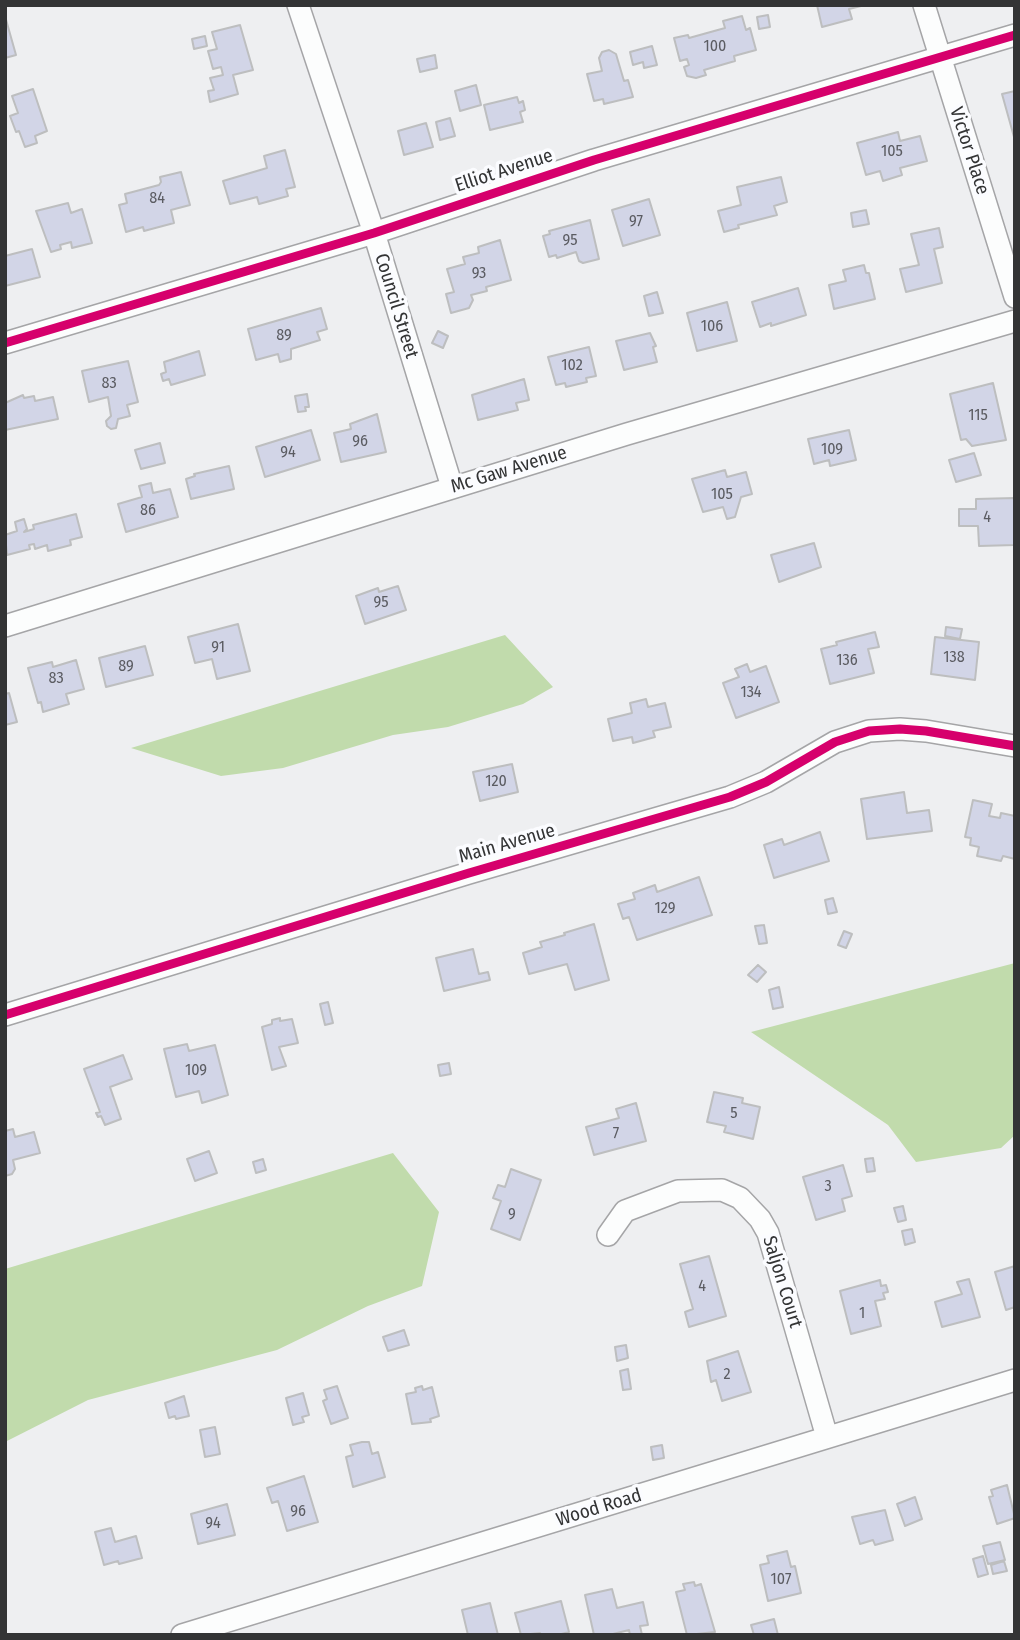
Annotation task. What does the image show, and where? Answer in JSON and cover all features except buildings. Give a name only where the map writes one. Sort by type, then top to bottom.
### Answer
[{"type":"street","name":"Council Street","points":[[298,5],[374,233],[452,487]]},
{"type":"street","name":"Victor Place","points":[[924,5],[1015,297]]},
{"type":"street","name":"Elliot Avenue","points":[[5,343],[374,233],[594,160],[1015,35]]},
{"type":"street","name":"Mc Gaw Avenue","points":[[5,626],[452,487],[870,361],[1015,321]]},
{"type":"street","name":"Main Avenue","points":[[5,1015],[469,873],[730,797],[766,782],[835,742],[869,731],[926,731],[1015,745]]},
{"type":"street","name":"Saljon Court","points":[[608,1235],[625,1211],[678,1191],[722,1190],[740,1198],[761,1219],[768,1233],[827,1437]]},
{"type":"street","name":"Wood Road","points":[[182,1635],[1015,1380]]},
{"type":"green space","points":[[505,635],[553,687],[523,704],[448,727],[393,735],[283,768],[221,776],[131,748]]},
{"type":"green space","points":[[1015,963],[1015,1135],[1001,1148],[916,1162],[888,1125],[751,1032]]},
{"type":"green space","points":[[393,1153],[439,1212],[422,1286],[368,1306],[277,1350],[88,1400],[5,1442],[5,1269]]},
{"type":"cycle path","points":[[5,343],[374,233],[594,160],[1015,35]]},
{"type":"cycle path","points":[[5,1015],[469,873],[730,797],[766,782],[835,742],[869,731],[926,731],[1015,746]]}]
